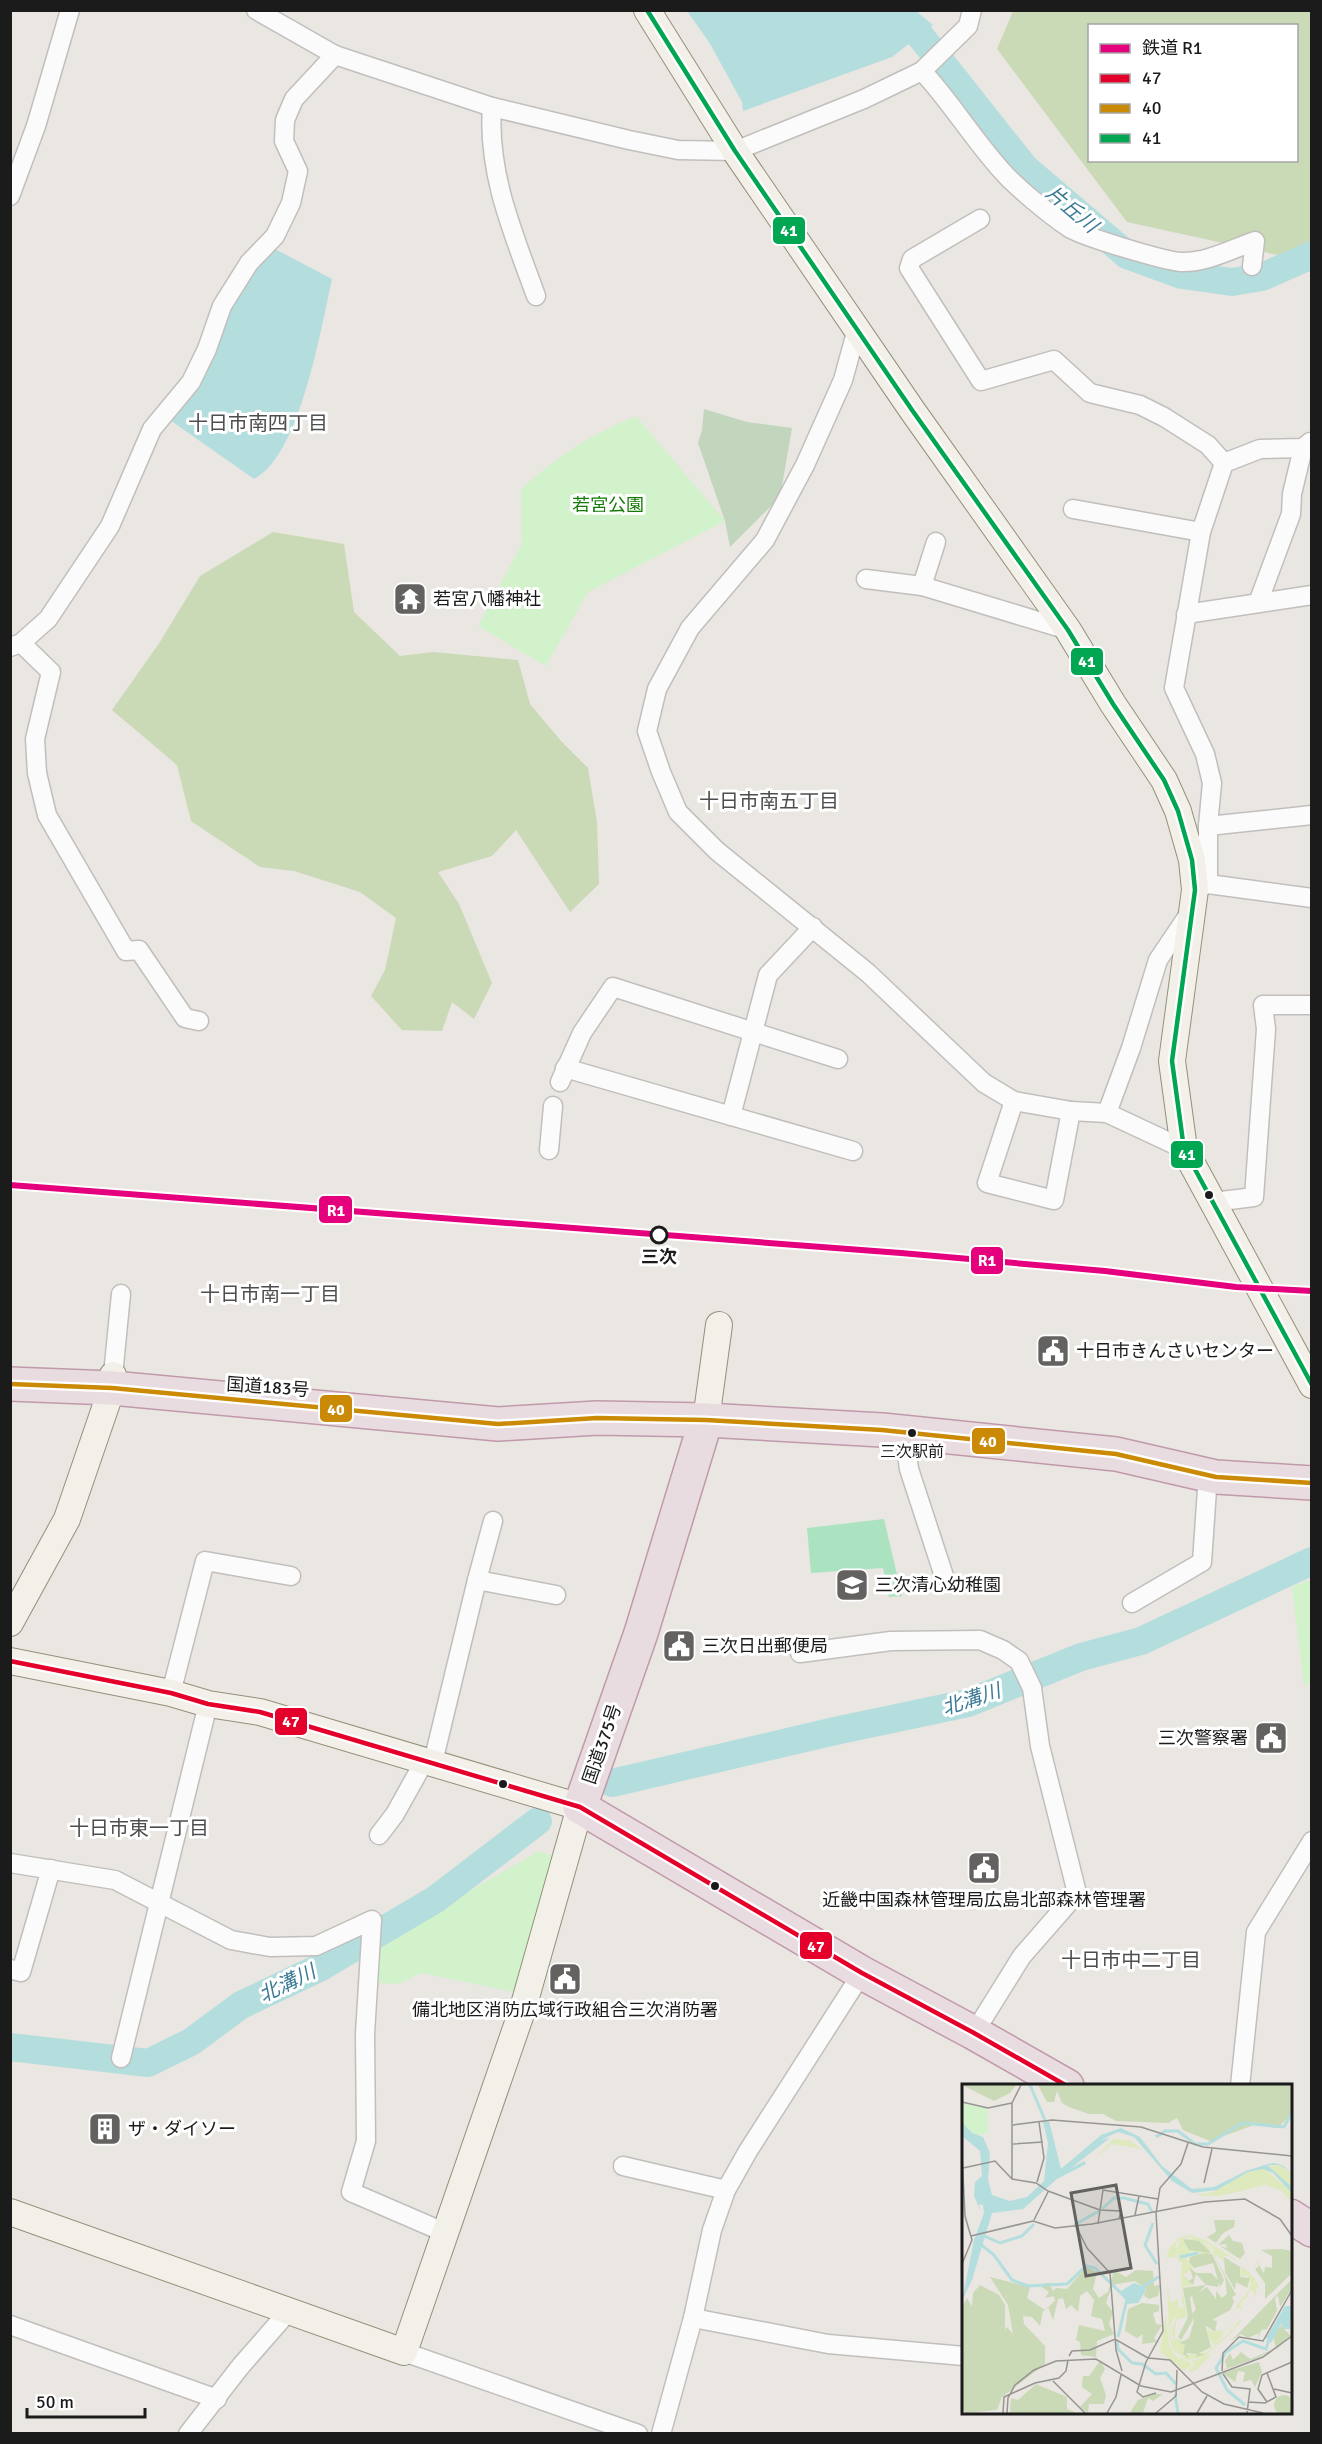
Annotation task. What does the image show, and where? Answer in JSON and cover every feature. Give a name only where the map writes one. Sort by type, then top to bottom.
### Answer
[{"type":"highway","name":"国道183号","points":[[10,1369],[498,1424],[597,1418],[706,1419],[904,1432],[1116,1454],[1208,1475],[1311,1483]]},
{"type":"highway","name":"国道183号","points":[[10,1384],[113,1381]]},
{"type":"highway","name":"国道375号","points":[[706,1419],[641,1632],[580,1807],[862,1973],[974,2032],[1065,2084]]},
{"type":"highway","points":[[1292,2217],[1311,2230]]},
{"type":"street","points":[[10,196],[36,126],[70,10]]},
{"type":"street","points":[[256,10],[335,55],[492,107],[678,150],[735,151],[864,99],[922,71],[968,26],[972,10]]},
{"type":"street","points":[[647,10],[735,151],[1068,630],[1168,790],[1178,811],[1192,860],[1198,894],[1158,960],[1131,1048],[1107,1113]]},
{"type":"street","points":[[199,1021],[185,1018],[139,950],[126,951],[47,815],[37,773],[35,740],[51,672],[16,645],[48,619],[110,526],[152,429],[191,382],[207,349],[222,306],[249,263],[275,236],[291,203],[298,171],[284,141],[285,120],[294,99],[335,55]]},
{"type":"street","points":[[922,71],[938,88],[970,133],[1004,173],[1069,229],[1131,250],[1180,262],[1206,258],[1255,241],[1252,266]]},
{"type":"street","points":[[492,107],[490,129],[500,191],[536,296]]},
{"type":"street","points":[[980,219],[912,259],[909,268],[981,381],[1054,360],[1090,393],[1140,405],[1164,417],[1208,445],[1224,463]]},
{"type":"street","points":[[857,329],[843,380],[805,465],[765,540],[690,628],[657,689],[647,731],[678,812],[717,851],[868,974],[984,1083],[1014,1101],[1071,1111],[1107,1113],[1185,1149]]},
{"type":"street","points":[[1224,463],[1260,449],[1307,444],[1292,494],[1291,514],[1258,603]]},
{"type":"street","points":[[1224,463],[1201,532],[1174,688],[1205,754],[1212,783],[1209,826],[1172,1061],[1185,1149],[1311,1385]]},
{"type":"street","points":[[1073,509],[1201,532]]},
{"type":"street","points":[[922,586],[936,542]]},
{"type":"street","points":[[866,579],[922,586],[1068,630]]},
{"type":"street","points":[[1186,614],[1311,595]]},
{"type":"street","points":[[1209,826],[1311,815]]},
{"type":"street","points":[[1198,894],[1311,898]]},
{"type":"street","points":[[731,1116],[768,975],[813,927]]},
{"type":"street","points":[[838,1059],[613,987],[582,1033],[562,1075],[731,1116],[853,1151]]},
{"type":"street","points":[[1213,1202],[1254,1197],[1266,1029],[1263,1005],[1311,1005]]},
{"type":"street","points":[[1014,1101],[987,1182],[1054,1200],[1071,1111]]},
{"type":"street","points":[[549,1150],[552,1106]]},
{"type":"street","points":[[10,1623],[67,1519],[113,1381],[121,1294]]},
{"type":"street","points":[[706,1419],[719,1324]]},
{"type":"street","points":[[904,1432],[909,1469],[944,1576]]},
{"type":"street","points":[[1132,1603],[1202,1562],[1208,1475]]},
{"type":"street","points":[[379,1835],[429,1761],[494,1521]]},
{"type":"street","points":[[171,1693],[205,1561],[291,1576]]},
{"type":"street","points":[[477,1580],[556,1595]]},
{"type":"street","points":[[800,1653],[891,1641],[980,1640],[1003,1650],[1019,1661],[1027,1676],[1040,1746],[1077,1893],[1022,1956],[974,2032]]},
{"type":"street","points":[[10,1661],[171,1693],[208,1704],[260,1712],[580,1807],[523,2008],[404,2352]]},
{"type":"street","points":[[121,2058],[208,1704]]},
{"type":"street","points":[[1240,2084],[1256,1932],[1311,1841]]},
{"type":"street","points":[[10,1863],[116,1880],[231,1940],[270,1947],[316,1946],[372,1920],[366,2034],[366,2141],[351,2193],[446,2233]]},
{"type":"street","points":[[10,1969],[21,1972],[51,1869]]},
{"type":"street","points":[[661,2433],[693,2318],[712,2230],[726,2190],[748,2151],[862,1973]]},
{"type":"street","points":[[623,2166],[726,2190]]},
{"type":"street","points":[[10,2212],[287,2313],[295,2313],[632,2433]]},
{"type":"street","points":[[188,2433],[240,2367],[287,2313]]},
{"type":"street","points":[[693,2318],[828,2344],[962,2356]]},
{"type":"street","points":[[10,2325],[217,2399]]},
{"type":"green space","points":[[1013,11],[1311,11],[1311,241],[1282,256],[1127,222],[997,49]]},
{"type":"green space","points":[[704,409],[747,422],[792,428],[780,497],[730,547],[725,521],[698,443]]},
{"type":"green space","name":"若宮公園","points":[[636,416],[725,521],[588,592],[546,666],[478,626],[522,544],[521,489],[575,447]]},
{"type":"green space","points":[[273,532],[344,544],[354,612],[400,656],[433,652],[518,660],[530,704],[561,741],[588,768],[597,822],[599,884],[570,912],[516,830],[492,856],[438,872],[459,904],[492,983],[474,1019],[452,1002],[442,1031],[402,1030],[371,996],[385,970],[396,918],[360,892],[294,871],[260,867],[191,821],[177,765],[112,710],[160,642],[200,576]]},
{"type":"green space","points":[[884,1519],[902,1596],[889,1597],[883,1568],[811,1573],[807,1528]]},
{"type":"green space","points":[[1311,1580],[1311,1682],[1304,1686],[1292,1587]]},
{"type":"green space","points":[[539,1851],[561,1859],[518,1993],[421,1973],[399,1984],[378,1983],[379,1944]]},
{"type":"water","points":[[687,11],[916,11],[933,25],[892,57],[743,111],[742,102],[709,42]]},
{"type":"water","points":[[275,249],[332,279],[315,358],[296,419],[284,445],[270,466],[254,479],[170,420],[227,312],[247,280]]},
{"type":"waterway","name":"片丘川","points":[[895,10],[918,33],[1025,168],[1127,255],[1182,275],[1232,282],[1262,277],[1312,255]]},
{"type":"waterway","name":"北溝川","points":[[612,1783],[835,1731],[968,1703],[1081,1657],[1141,1641],[1312,1561]]},
{"type":"waterway","name":"北溝川","points":[[10,2047],[148,2063],[191,2042],[241,2005],[321,1967],[436,1899],[538,1821]]},
{"type":"rail line","name":"R1","points":[[10,1185],[901,1253],[1105,1271],[1236,1287],[1312,1291]]},
{"type":"transit line","name":"41","points":[[647,10],[735,151],[912,410],[1068,630],[1113,704],[1164,780],[1178,811],[1192,860],[1195,890],[1172,1061],[1184,1149],[1312,1385]]},
{"type":"transit line","name":"40","points":[[10,1384],[112,1388],[498,1424],[597,1418],[706,1420],[882,1430],[1116,1454],[1216,1477],[1312,1483]]},
{"type":"transit line","name":"47","points":[[10,1661],[171,1693],[208,1704],[260,1712],[580,1807],[862,1973],[1063,2084]]},
{"type":"place","name":"若宮八幡神社","points":[[410,599]]},
{"type":"place","name":"三次","points":[[659,1235]]},
{"type":"place","name":"十日市きんさいセンター","points":[[1053,1351]]},
{"type":"place","name":"三次駅前","points":[[912,1433]]},
{"type":"place","name":"三次清心幼稚園","points":[[852,1585]]},
{"type":"place","name":"三次日出郵便局","points":[[679,1646]]},
{"type":"place","name":"三次警察署","points":[[1271,1738]]},
{"type":"place","name":"近畿中国森林管理局広島北部森林管理署","points":[[984,1868]]},
{"type":"place","name":"備北地区消防広域行政組合三次消防署","points":[[565,1979]]},
{"type":"place","name":"ザ・ダイソー","points":[[105,2129]]},
{"type":"district","name":"十日市南四丁目","points":[[258,423]]},
{"type":"district","name":"十日市南五丁目","points":[[769,801]]},
{"type":"district","name":"十日市南一丁目","points":[[270,1294]]},
{"type":"district","name":"十日市東一丁目","points":[[139,1828]]},
{"type":"district","name":"十日市中二丁目","points":[[1131,1960]]}]
